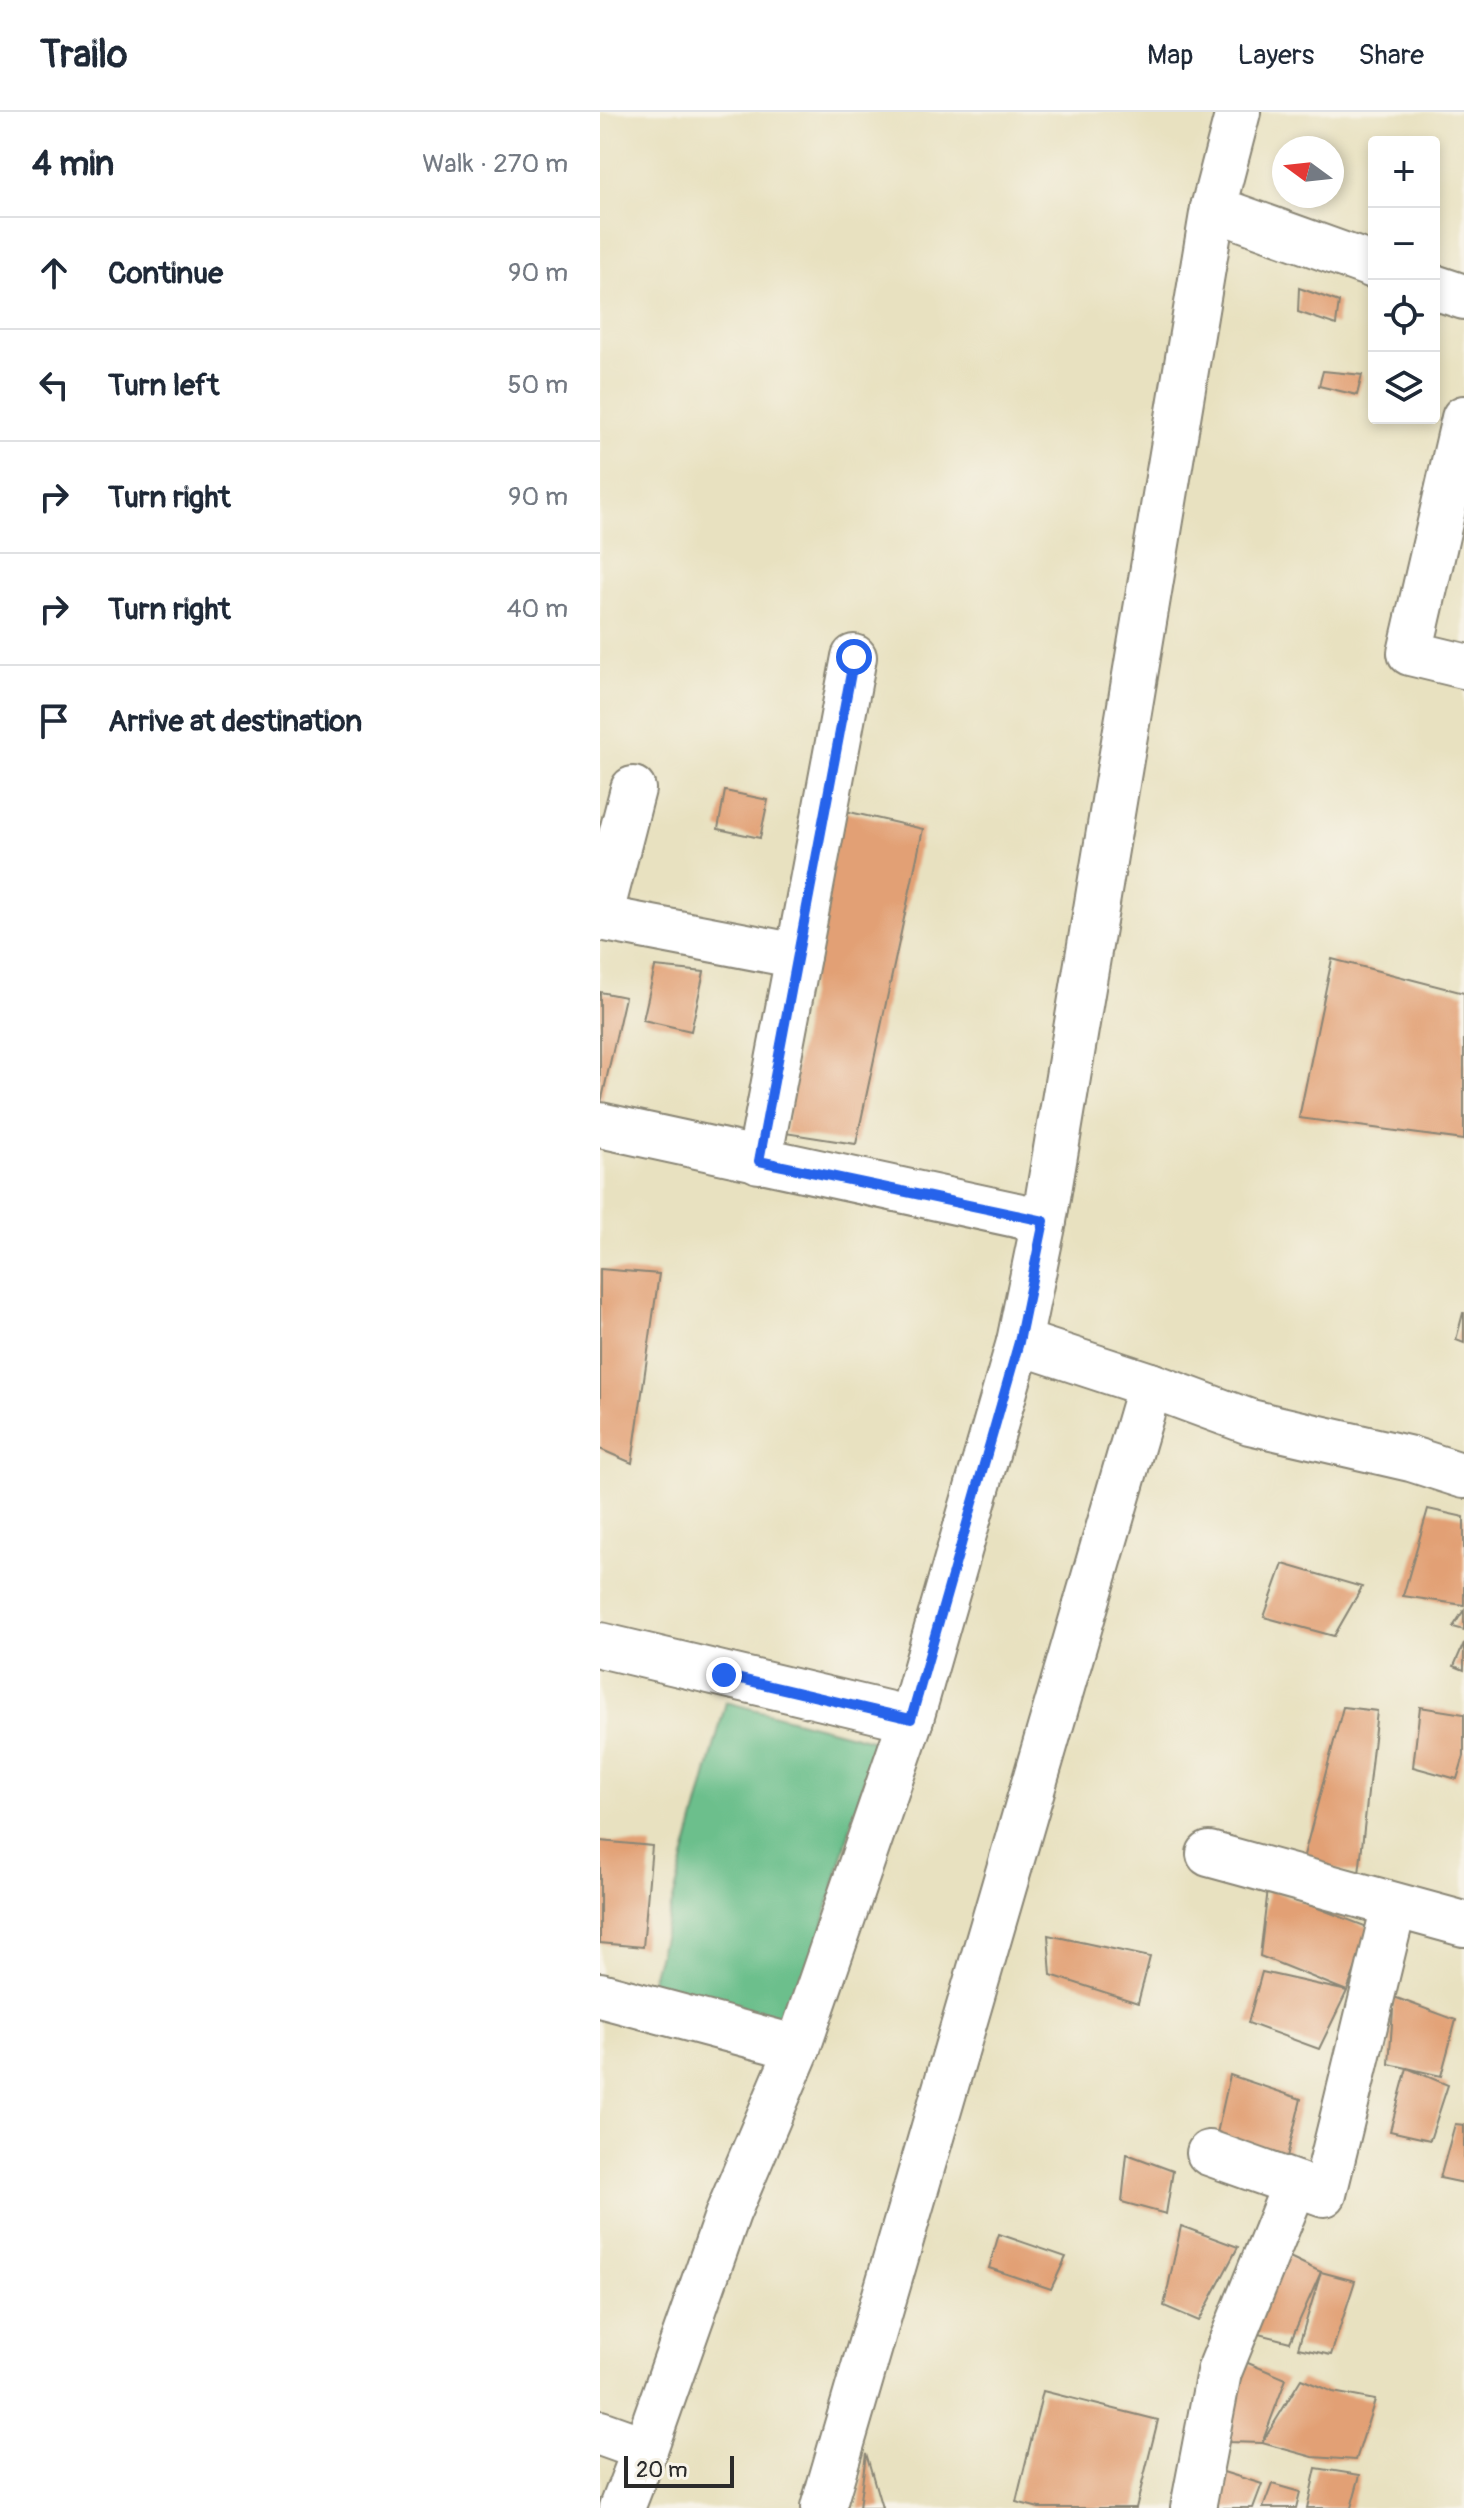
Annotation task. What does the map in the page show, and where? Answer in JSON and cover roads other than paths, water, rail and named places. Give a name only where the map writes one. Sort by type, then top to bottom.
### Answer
[{"type":"street","points":[[622,2508],[728,2213],[798,2048],[911,1719],[1019,1342],[1044,1221],[1213,208],[1238,112]]},
{"type":"street","points":[[1213,208],[1368,264]]},
{"type":"street","points":[[1440,289],[1464,297]]},
{"type":"street","points":[[1464,418],[1410,653],[1464,666]]},
{"type":"street","points":[[759,1161],[854,657]]},
{"type":"street","points":[[633,789],[600,918],[798,956]]},
{"type":"street","points":[[600,1125],[1044,1221]]},
{"type":"street","points":[[1019,1342],[1250,1422],[1411,1459],[1464,1476]]},
{"type":"street","points":[[823,2508],[1150,1385]]},
{"type":"street","points":[[600,1645],[911,1719]]},
{"type":"street","points":[[1209,1854],[1464,1924]]},
{"type":"street","points":[[1209,2153],[1324,2194],[1394,1906]]},
{"type":"street","points":[[600,1995],[798,2048]]},
{"type":"street","points":[[1193,2508],[1219,2372],[1295,2184]]},
{"type":"street","points":[[600,2433],[645,2449]]}]
